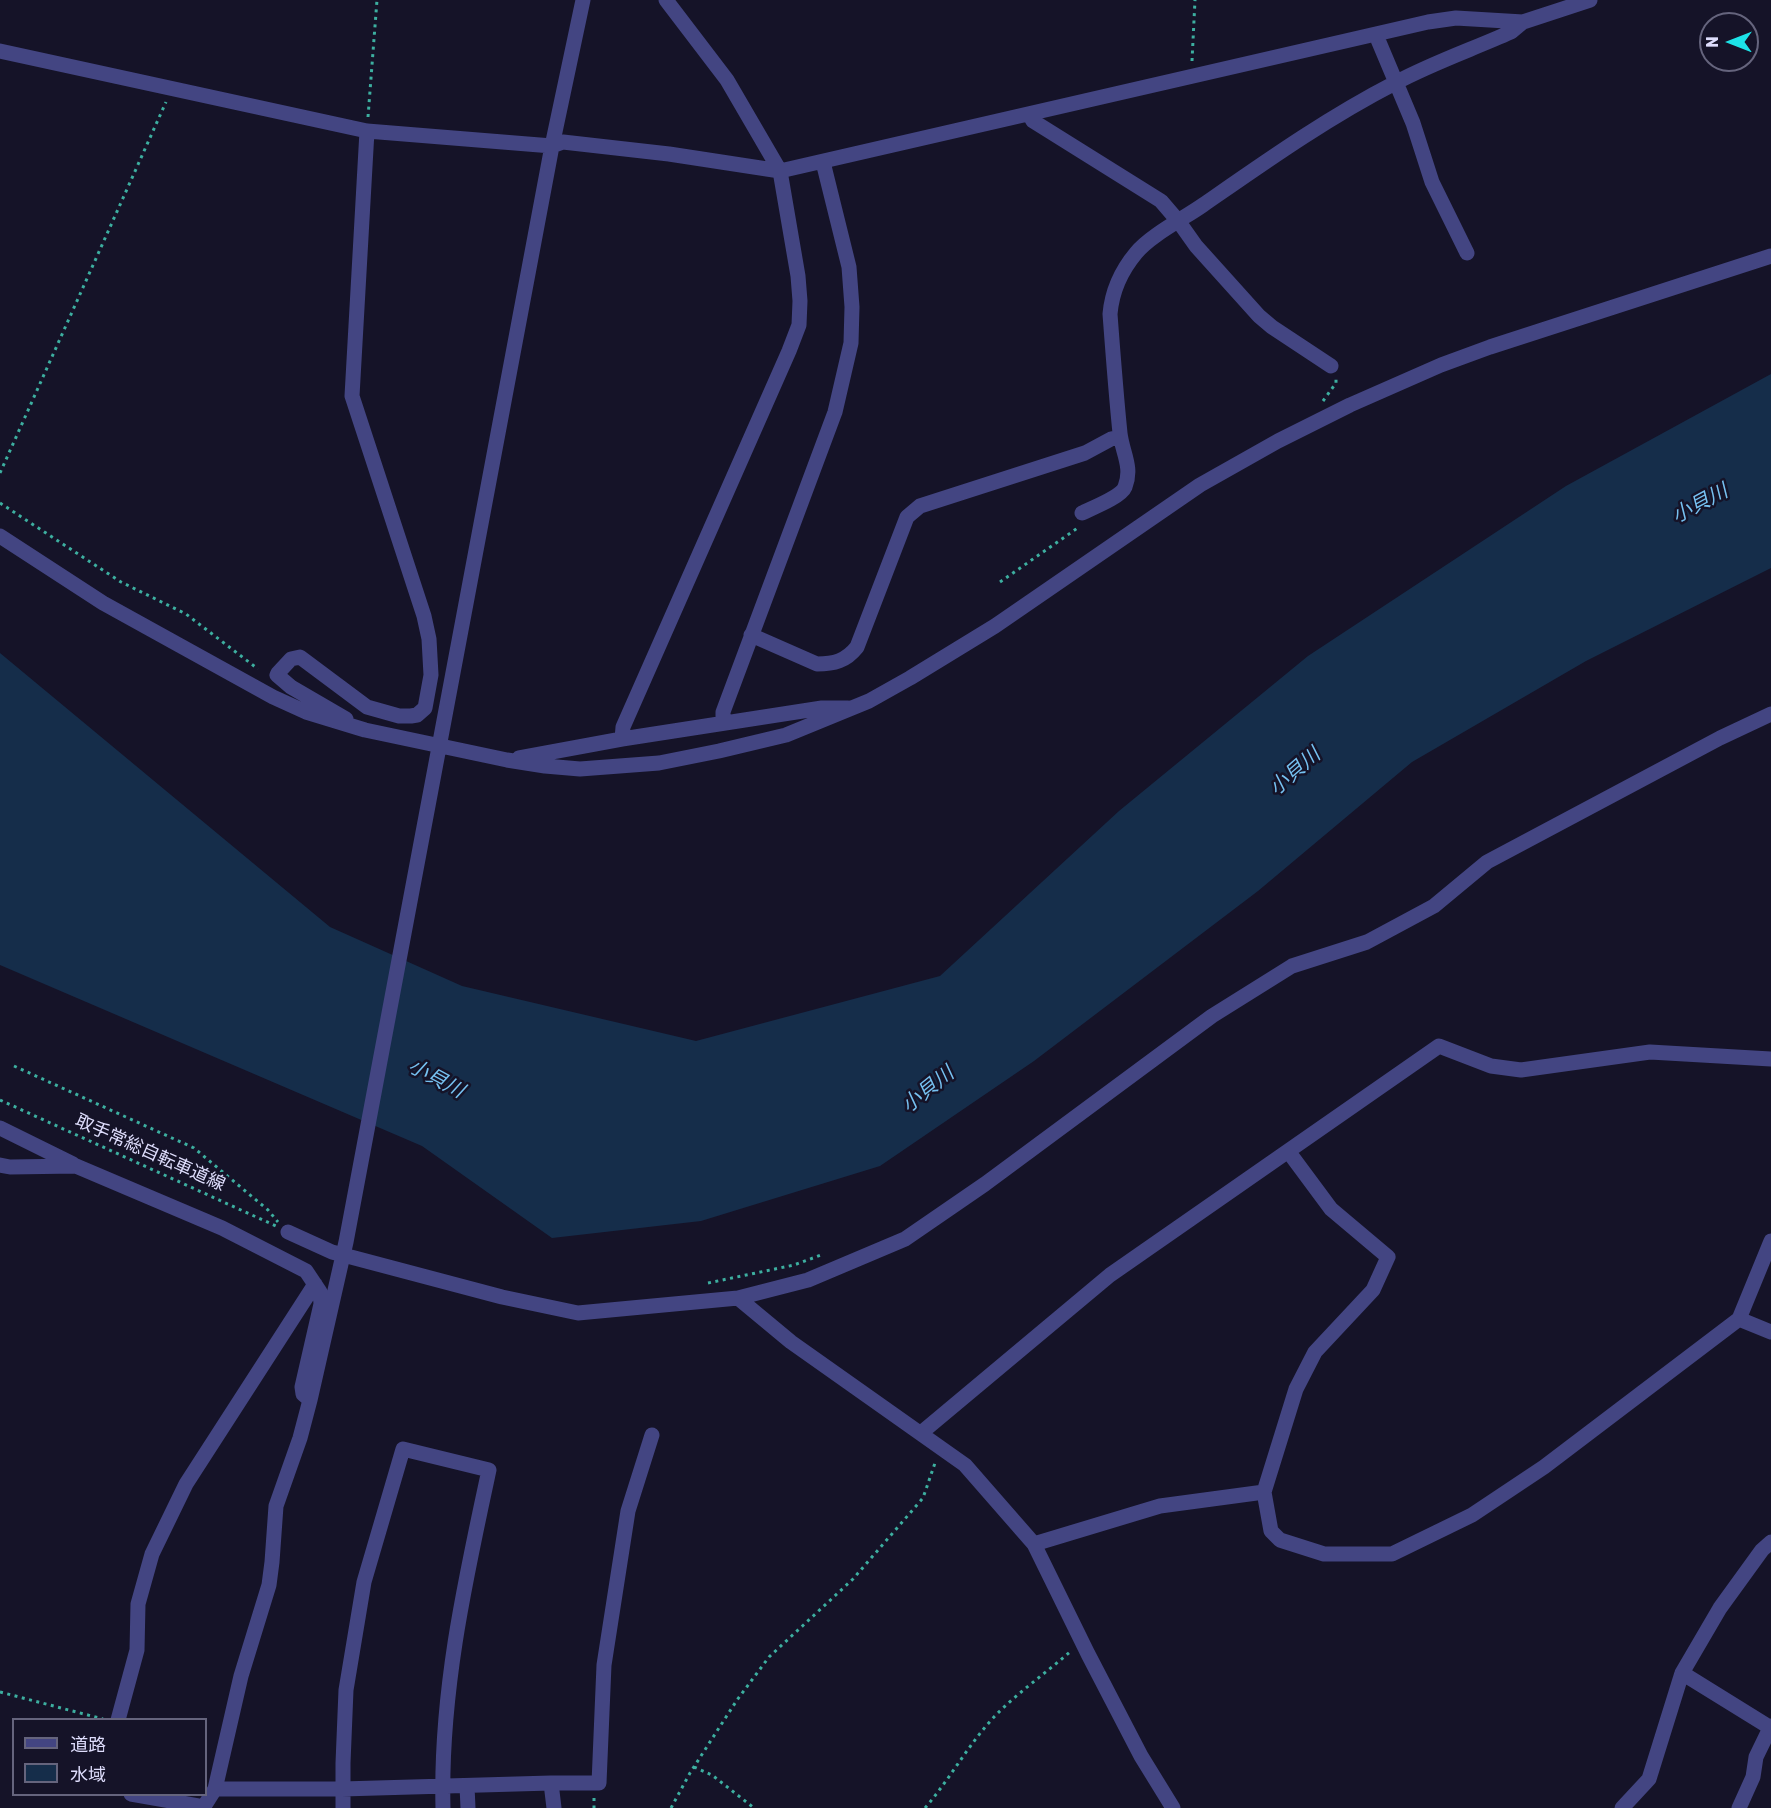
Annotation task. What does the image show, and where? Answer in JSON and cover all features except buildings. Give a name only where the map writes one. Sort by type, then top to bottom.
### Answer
[{"type":"street","points":[[141,1796],[203,1808],[215,1789],[241,1676],[269,1584],[276,1506],[300,1438],[344,1249],[552,146],[583,0]]},
{"type":"street","points":[[623,733],[799,325],[798,276],[780,171],[727,80],[666,0]]},
{"type":"street","points":[[0,51],[367,131],[552,146],[563,142],[657,152],[780,171],[1428,22],[1456,18],[1522,22],[1590,0]]},
{"type":"street","points":[[1082,513],[1117,495],[1125,488],[1128,459],[1120,437],[1110,314],[1116,286],[1137,252],[1151,239],[1297,139],[1395,82],[1511,32],[1522,22]]},
{"type":"street","points":[[1376,35],[1413,123],[1432,182],[1467,253]]},
{"type":"street","points":[[1029,114],[1033,121],[1161,201],[1196,246],[1259,316],[1331,366]]},
{"type":"street","points":[[365,730],[291,687],[277,675],[291,659],[300,657],[367,707],[399,716],[417,715],[425,708],[431,675],[429,639],[420,601],[352,396],[367,131]]},
{"type":"street","points":[[507,760],[623,733],[715,726],[723,718],[835,412],[851,343],[852,307],[849,267],[823,162]]},
{"type":"street","points":[[0,536],[103,603],[273,697],[306,712],[438,754],[580,769],[659,763],[786,735],[853,708],[910,678],[995,626],[1200,485],[1322,418],[1441,365],[1491,346],[1771,256]]},
{"type":"street","points":[[752,635],[817,664],[842,661],[850,656],[857,647],[907,517],[913,510],[1085,453],[1111,438],[1120,437]]},
{"type":"street","points":[[723,718],[822,708],[853,708]]},
{"type":"street","points":[[288,1232],[502,1297],[578,1313],[738,1298],[808,1280],[905,1239],[985,1184],[1212,1016],[1292,966],[1367,942],[1434,906],[1487,862],[1720,738],[1771,714]]},
{"type":"street","points":[[921,1433],[1110,1275],[1439,1046],[1491,1066],[1521,1070],[1650,1052],[1771,1059]]},
{"type":"street","points":[[0,1128],[76,1166],[263,1248],[306,1271],[321,1292],[321,1304],[302,1387],[303,1394],[310,1400]]},
{"type":"street","points":[[1288,1151],[1331,1209],[1388,1257],[1373,1290],[1315,1352],[1296,1389],[1264,1492],[1271,1531],[1280,1540],[1324,1554],[1392,1554],[1472,1515],[1544,1467],[1739,1319],[1771,1241]]},
{"type":"street","points":[[0,1165],[10,1167],[76,1166]]},
{"type":"street","points":[[118,1718],[137,1650],[138,1604],[152,1554],[186,1484],[315,1284]]},
{"type":"street","points":[[738,1298],[791,1342],[965,1465],[1034,1544],[1141,1756],[1173,1808]]},
{"type":"street","points":[[1739,1319],[1771,1332]]},
{"type":"street","points":[[215,1789],[342,1789],[599,1783],[606,1654],[628,1511],[652,1435]]},
{"type":"street","points":[[343,1808],[346,1690],[364,1582],[403,1449],[489,1470],[466,1576],[452,1657],[443,1808]]},
{"type":"street","points":[[1034,1544],[1160,1506],[1264,1492]]},
{"type":"street","points":[[1622,1808],[1649,1779],[1682,1672],[1720,1608],[1762,1550],[1771,1542]]},
{"type":"street","points":[[1682,1672],[1771,1727],[1756,1757],[1753,1777],[1739,1808]]},
{"type":"street","points":[[551,1783],[554,1808]]},
{"type":"street","points":[[467,1786],[468,1808]]},
{"type":"path","points":[[367,131],[377,0]]},
{"type":"path","points":[[1192,77],[1195,0]]},
{"type":"path","points":[[0,473],[173,87]]},
{"type":"path","points":[[1322,418],[1318,409],[1336,383],[1335,371],[1331,366]]},
{"type":"path","points":[[0,503],[121,582],[186,614],[261,672],[277,675]]},
{"type":"path","points":[[1000,582],[1083,524],[1082,513]]},
{"type":"path","points":[[14,1066],[194,1148],[268,1210],[288,1232]]},
{"type":"path","name":"取手常総自転車道線","points":[[0,1100],[288,1232]]},
{"type":"path","points":[[703,1284],[794,1264],[827,1253]]},
{"type":"path","points":[[671,1808],[693,1767],[737,1700],[769,1657],[853,1579],[923,1498],[941,1447]]},
{"type":"path","points":[[925,1808],[942,1788],[973,1742],[996,1716],[1082,1642]]},
{"type":"path","points":[[0,1692],[101,1718]]},
{"type":"path","points":[[693,1767],[712,1774],[754,1808]]},
{"type":"water","name":"小貝川","points":[[1771,374],[1771,568],[1586,661],[1412,762],[1258,891],[1034,1061],[880,1166],[701,1221],[552,1238],[422,1146],[0,965],[0,653],[330,927],[462,986],[696,1041],[940,976],[1119,811],[1308,656],[1566,486]]}]
